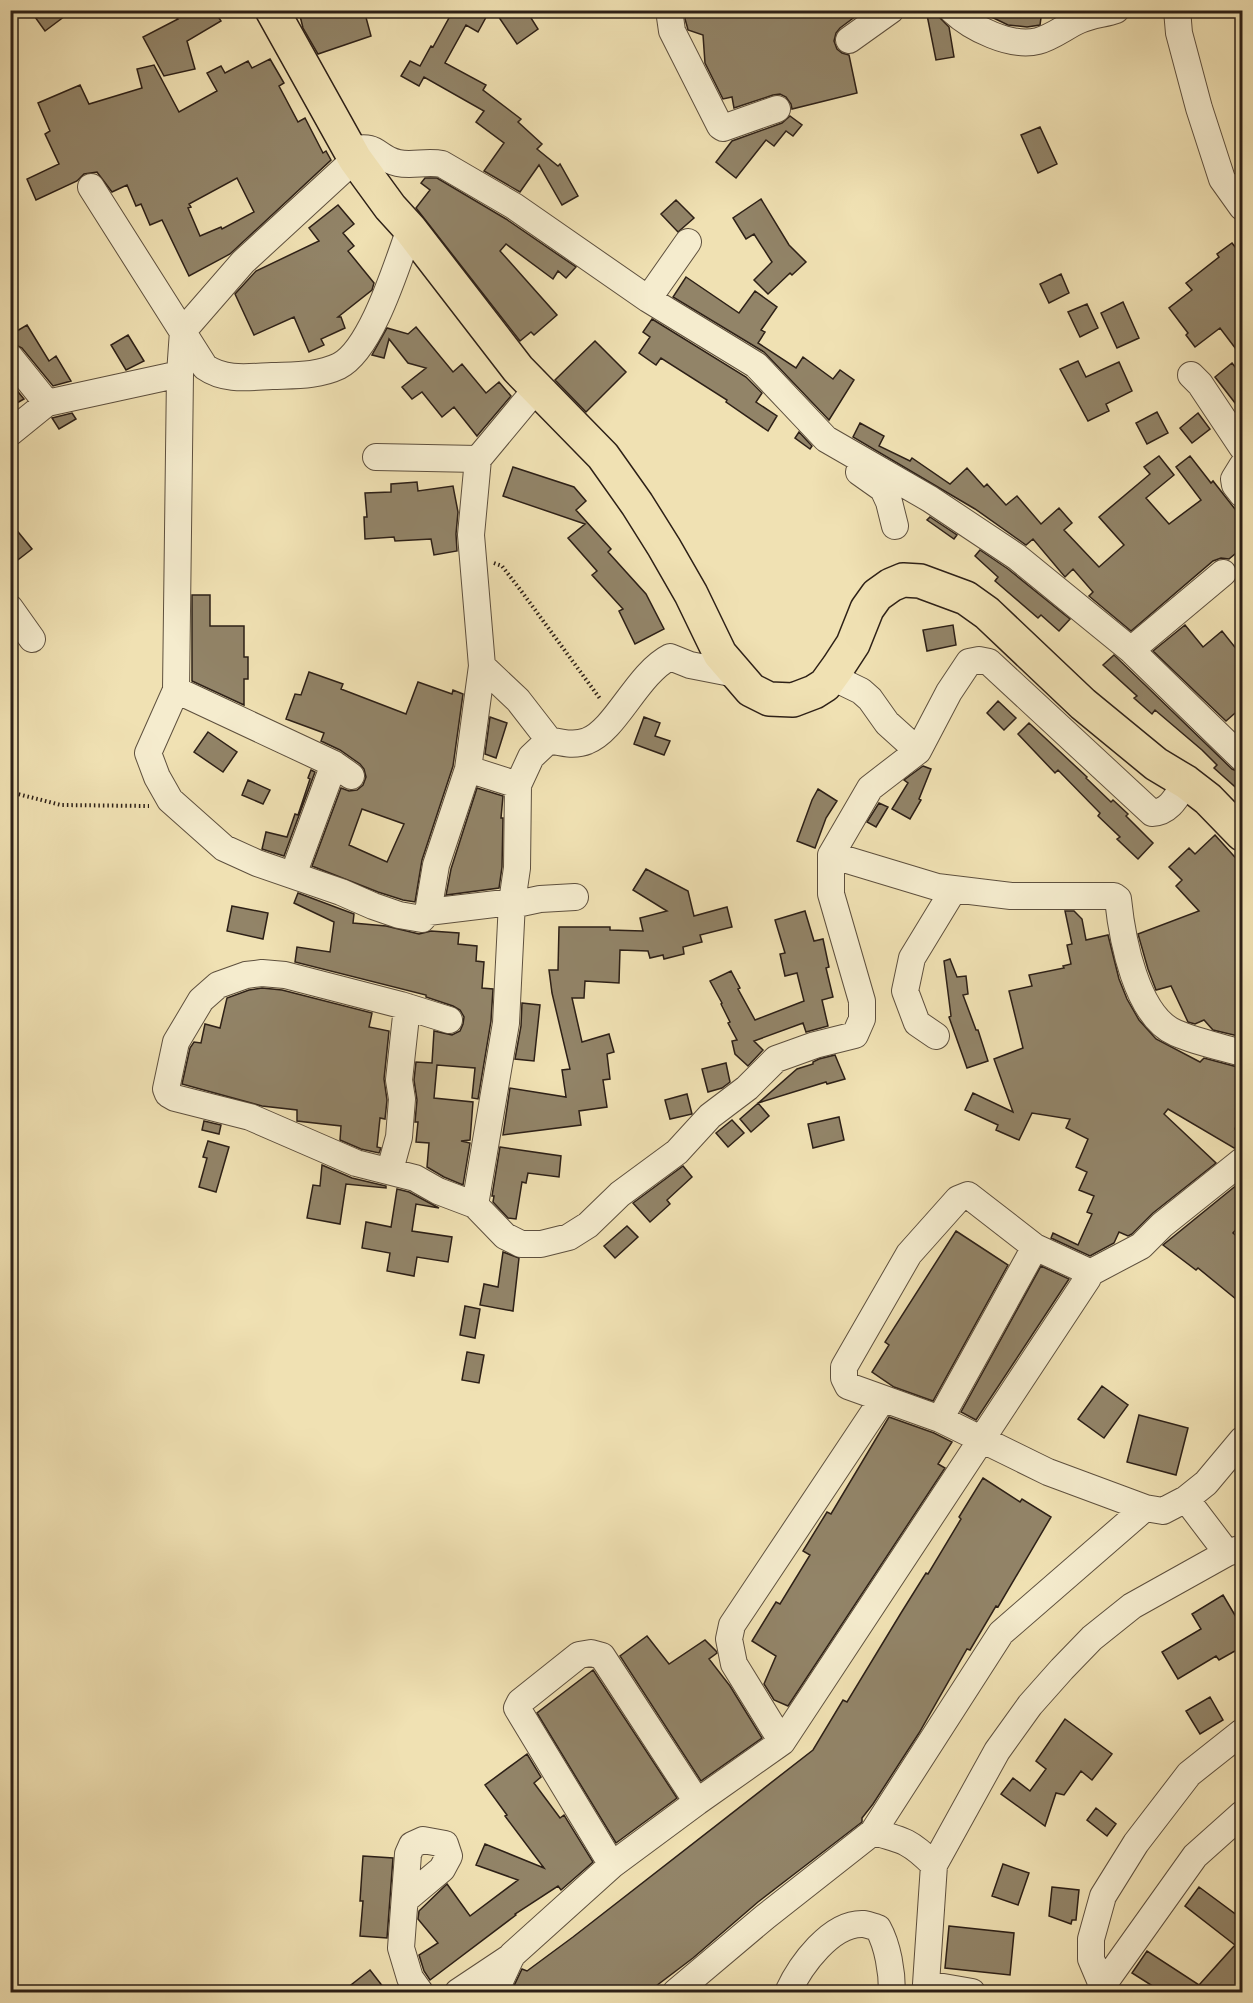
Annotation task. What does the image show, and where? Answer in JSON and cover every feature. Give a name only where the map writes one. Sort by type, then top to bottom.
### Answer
[{"type":"highway","points":[[272,10],[352,155],[505,353],[603,456],[637,504],[691,594],[720,654],[751,690],[769,699],[793,700],[825,685],[853,644],[867,609],[878,595],[891,585],[903,580],[920,581],[966,598],[987,613],[1083,704],[1156,764],[1186,782],[1208,799],[1242,834]]},
{"type":"street","points":[[669,10],[672,31],[720,126],[723,128],[777,109]]},
{"type":"street","points":[[849,40],[891,10]]},
{"type":"street","points":[[952,10],[981,29],[1008,41],[1025,43],[1039,41],[1081,20],[1116,10]]},
{"type":"street","points":[[1177,10],[1179,33],[1199,108],[1222,179],[1242,207]]},
{"type":"street","points":[[537,388],[478,459],[471,535],[482,666],[468,769],[436,865],[428,912],[422,919],[399,915],[257,863],[224,848],[170,800],[157,777],[148,753],[176,690],[180,374],[183,331],[243,262],[352,155],[366,147],[399,163],[442,164],[514,206],[648,299],[756,365],[826,439],[833,450],[883,489],[890,502],[895,526]]},
{"type":"street","points":[[91,187],[205,367],[216,374],[231,377],[307,375],[341,365],[353,356],[376,319],[410,229]]},
{"type":"street","points":[[648,299],[688,242]]},
{"type":"street","points":[[10,357],[47,403]]},
{"type":"street","points":[[10,433],[47,403],[180,374]]},
{"type":"street","points":[[1191,375],[1200,384],[1242,447]]},
{"type":"street","points":[[826,439],[930,499],[1017,556],[1131,650],[1242,758]]},
{"type":"street","points":[[376,457],[478,459]]},
{"type":"street","points":[[1242,466],[1234,478],[1235,485],[1242,494]]},
{"type":"street","points":[[1131,650],[1223,573]]},
{"type":"street","points":[[10,608],[32,639]]},
{"type":"street","points":[[482,666],[518,700],[549,740],[573,744],[588,741],[599,733],[650,672],[670,657],[736,674]]},
{"type":"street","points":[[449,1020],[285,975],[262,973],[234,979],[218,985],[201,1000],[176,1042],[165,1084],[168,1094],[175,1098],[250,1118],[356,1163],[415,1178],[438,1191],[475,1205],[505,1236],[521,1244],[542,1244],[569,1237],[588,1225],[620,1194],[676,1152],[710,1116],[747,1088],[776,1059],[815,1045],[855,1035],[862,1019],[862,1001],[831,894],[831,855],[870,788],[918,751],[949,692],[969,662],[979,660],[989,662],[1152,813],[1159,813],[1169,808],[1186,782]]},
{"type":"street","points":[[830,676],[861,691],[870,699],[887,723],[918,751]]},
{"type":"street","points":[[176,690],[342,770],[293,875]]},
{"type":"street","points":[[475,1205],[506,1023],[512,904],[517,868],[518,785],[531,757],[549,740]]},
{"type":"street","points":[[468,769],[518,785]]},
{"type":"street","points":[[831,855],[937,887],[1011,896],[1114,896],[1118,899],[1121,926],[1140,993],[1153,1012],[1175,1033],[1242,1053]]},
{"type":"street","points":[[936,1036],[917,1023],[905,991],[912,958],[954,889]]},
{"type":"street","points":[[428,912],[575,897]]},
{"type":"street","points":[[390,1170],[399,1137],[402,1099],[399,1080],[407,1007]]},
{"type":"street","points":[[1088,1274],[1142,1246],[1162,1225],[1242,1161]]},
{"type":"street","points":[[1088,1274],[1087,1271],[1035,1247],[968,1195],[958,1199],[909,1254],[844,1367],[844,1378],[848,1386],[940,1419],[1048,1472],[1145,1508],[1163,1511],[1186,1499],[1206,1484],[1242,1440]]},
{"type":"street","points":[[940,1419],[1035,1247]]},
{"type":"street","points":[[458,1992],[512,1955],[612,1865],[782,1742],[872,1603],[982,1441],[1088,1278],[1088,1274]]},
{"type":"street","points":[[782,1742],[734,1664],[729,1639],[732,1625],[882,1400]]},
{"type":"street","points":[[972,1992],[925,1988],[934,1865],[997,1751],[1030,1705],[1062,1669],[1092,1638],[1132,1606],[1235,1551],[1186,1499]]},
{"type":"street","points":[[676,1992],[765,1917],[873,1832],[1001,1633],[1145,1508]]},
{"type":"street","points":[[612,1865],[518,1708],[520,1702],[579,1655],[591,1653],[602,1656],[697,1802]]},
{"type":"street","points":[[1100,1989],[1091,1959],[1091,1939],[1103,1896],[1136,1843],[1189,1774],[1242,1732]]},
{"type":"street","points":[[1100,1989],[1195,1856],[1242,1814]]},
{"type":"street","points":[[873,1832],[903,1839],[919,1850],[934,1865]]},
{"type":"street","points":[[405,1900],[401,1948],[410,1978],[420,1992]]},
{"type":"street","points":[[788,1992],[818,1946],[846,1928],[864,1924],[878,1928],[883,1936],[892,1979],[892,1992]]},
{"type":"street","points":[[495,1992],[512,1955]]},
{"type":"path","points":[[472,552],[502,566],[552,632],[612,719]]},
{"type":"path","points":[[10,792],[61,805],[145,807],[170,800]]},
{"type":"building","points":[[30,10],[73,10],[45,31]]},
{"type":"building","points":[[188,10],[214,10],[221,21],[187,41],[195,69],[164,76],[143,37],[178,19]]},
{"type":"building","points":[[315,10],[364,10],[371,36],[318,54],[303,28],[300,16]]},
{"type":"building","points":[[439,10],[490,10],[478,32],[466,25],[445,63],[486,85],[483,90],[521,119],[518,122],[542,144],[537,149],[558,166],[560,164],[578,196],[562,205],[539,165],[520,192],[484,171],[504,143],[476,122],[484,111],[424,77],[419,86],[401,76],[410,61],[420,66],[431,46],[433,47],[450,16]]},
{"type":"building","points":[[494,10],[526,10],[538,29],[517,44]]},
{"type":"building","points":[[688,10],[864,10],[840,28],[834,41],[837,49],[849,55],[857,93],[792,109],[786,97],[780,94],[734,108],[732,97],[723,99],[705,63],[703,35],[688,30],[685,19]]},
{"type":"building","points":[[926,10],[937,10],[938,16],[949,27],[954,57],[936,60]]},
{"type":"building","points":[[977,10],[1042,10],[1040,25],[1027,27],[1008,25]]},
{"type":"building","points":[[270,59],[284,83],[279,86],[298,122],[305,118],[323,153],[326,151],[331,160],[230,254],[189,276],[162,220],[150,225],[141,204],[136,206],[127,185],[112,192],[97,172],[84,174],[77,181],[36,200],[27,179],[59,164],[45,134],[50,131],[38,103],[80,85],[89,104],[142,88],[137,69],[154,65],[179,112],[217,91],[207,73],[221,66],[225,73],[248,61],[252,68]],"holes":[[[237,178],[254,212],[222,229],[221,227],[200,236],[188,208],[191,207],[189,204]]]},
{"type":"building","points":[[790,116],[802,125],[793,136],[786,131],[774,146],[766,140],[736,178],[716,162],[732,141],[782,123]]},
{"type":"building","points":[[1040,127],[1057,164],[1038,173],[1021,135]]},
{"type":"building","points":[[425,178],[437,178],[506,219],[576,267],[566,278],[558,271],[553,279],[506,244],[500,251],[557,315],[534,335],[531,332],[520,341],[416,208],[430,190],[421,183]]},
{"type":"building","points":[[761,199],[789,245],[806,262],[792,275],[790,273],[768,294],[754,280],[772,262],[754,234],[746,239],[733,218]]},
{"type":"building","points":[[676,200],[694,218],[678,232],[661,214]]},
{"type":"building","points":[[338,205],[354,224],[343,233],[354,246],[348,251],[374,283],[372,290],[338,317],[341,317],[345,328],[321,339],[324,345],[309,352],[294,317],[254,335],[235,294],[256,271],[319,241],[309,228]]},
{"type":"building","points":[[1232,243],[1242,256],[1242,357],[1220,328],[1195,347],[1186,335],[1188,333],[1169,308],[1192,290],[1186,283],[1219,257],[1217,254]]},
{"type":"building","points":[[1061,274],[1069,293],[1049,303],[1040,284]]},
{"type":"building","points":[[686,277],[739,313],[755,291],[777,307],[761,330],[765,332],[758,343],[796,368],[803,357],[833,379],[840,370],[854,380],[829,420],[764,352],[673,297]]},
{"type":"building","points":[[1123,302],[1139,338],[1117,348],[1101,313]]},
{"type":"building","points":[[1087,304],[1098,328],[1080,337],[1068,312]]},
{"type":"building","points":[[652,319],[746,377],[762,393],[756,402],[777,416],[768,431],[726,402],[727,400],[661,358],[656,365],[639,353],[650,337],[643,332]]},
{"type":"building","points":[[27,325],[49,361],[56,356],[71,381],[53,386],[22,348],[10,342],[10,335]]},
{"type":"building","points":[[416,327],[453,372],[462,364],[486,393],[499,382],[511,396],[477,436],[454,407],[442,417],[422,392],[412,399],[402,387],[426,368],[408,363],[389,339],[384,358],[372,355],[387,328],[408,334]]},
{"type":"building","points":[[128,335],[144,361],[126,370],[111,345]]},
{"type":"building","points":[[595,341],[626,372],[586,412],[555,380]]},
{"type":"building","points":[[1078,361],[1086,377],[1119,362],[1132,391],[1106,404],[1109,411],[1088,421],[1060,369]]},
{"type":"building","points":[[1232,363],[1242,376],[1242,412],[1215,377]]},
{"type":"building","points":[[10,382],[24,399],[10,407]]},
{"type":"building","points":[[1157,412],[1168,433],[1147,444],[1136,423]]},
{"type":"building","points":[[72,413],[76,419],[59,429],[52,418]]},
{"type":"building","points":[[1198,413],[1210,429],[1192,443],[1180,428]]},
{"type":"building","points":[[860,423],[884,436],[879,446],[910,461],[912,458],[950,484],[967,468],[984,487],[987,484],[1006,505],[1017,496],[1041,524],[1059,508],[1072,523],[1064,530],[1099,567],[1124,545],[1099,517],[1150,474],[1144,467],[1159,456],[1174,475],[1146,498],[1169,524],[1201,500],[1176,467],[1190,456],[1242,518],[1242,548],[1229,559],[1221,558],[1213,561],[1131,631],[1089,596],[1093,592],[1073,569],[1065,577],[1033,539],[1026,545],[975,509],[853,437]]},
{"type":"building","points":[[799,432],[812,446],[810,449],[795,438]]},
{"type":"building","points":[[513,467],[574,487],[586,501],[576,510],[611,549],[608,552],[646,594],[664,629],[635,644],[619,611],[623,609],[592,575],[597,571],[568,538],[585,524],[503,496]]},
{"type":"building","points":[[417,482],[418,491],[453,486],[458,512],[457,551],[434,555],[431,539],[395,541],[394,537],[365,539],[364,517],[367,517],[365,493],[391,492],[391,484]]},
{"type":"building","points":[[930,517],[957,535],[954,539],[927,520]]},
{"type":"building","points":[[10,522],[32,549],[10,566]]},
{"type":"building","points":[[980,550],[1008,569],[1070,619],[1059,631],[1041,615],[1038,618],[995,581],[998,577],[975,556]]},
{"type":"building","points":[[192,595],[210,595],[210,626],[244,626],[244,657],[248,657],[248,679],[244,679],[244,705],[192,681]]},
{"type":"building","points":[[953,625],[956,645],[927,651],[923,630]]},
{"type":"building","points":[[1185,625],[1203,647],[1222,631],[1242,656],[1242,707],[1226,721],[1153,651]]},
{"type":"building","points":[[1114,655],[1232,769],[1242,773],[1242,793],[1214,768],[1217,765],[1202,750],[1155,710],[1152,714],[1134,698],[1137,696],[1103,665]]},
{"type":"building","points":[[309,672],[343,684],[341,689],[406,714],[418,682],[452,694],[453,690],[463,694],[453,766],[422,860],[415,902],[378,892],[312,866],[341,788],[349,791],[357,790],[363,785],[366,777],[360,764],[340,750],[321,741],[324,733],[286,719],[295,694],[301,695]],"holes":[[[362,809],[404,824],[387,862],[349,845]]]},
{"type":"building","points":[[998,701],[1016,718],[1004,730],[987,713]]},
{"type":"building","points":[[490,717],[507,723],[496,758],[485,754]]},
{"type":"building","points":[[644,717],[660,723],[655,736],[670,741],[664,755],[634,744]]},
{"type":"building","points":[[1029,723],[1111,802],[1113,800],[1128,814],[1126,816],[1153,843],[1138,859],[1117,839],[1120,837],[1098,816],[1100,813],[1058,770],[1055,773],[1018,734]]},
{"type":"building","points":[[208,732],[237,752],[223,772],[194,752]]},
{"type":"building","points":[[923,766],[931,769],[919,799],[921,800],[910,819],[892,809],[908,783],[904,780]]},
{"type":"building","points":[[311,770],[315,772],[284,856],[262,849],[266,832],[287,837],[295,814],[298,815]]},
{"type":"building","points":[[248,780],[270,790],[263,804],[242,795]]},
{"type":"building","points":[[477,788],[503,796],[502,867],[499,888],[446,895],[451,869]]},
{"type":"building","points":[[818,789],[837,801],[826,818],[815,848],[797,841]]},
{"type":"building","points":[[879,803],[888,807],[876,827],[867,822]]},
{"type":"building","points":[[1215,835],[1242,865],[1242,1032],[1238,1036],[1213,1030],[1204,1020],[1195,1024],[1188,1022],[1171,986],[1156,990],[1138,934],[1199,911],[1176,886],[1182,880],[1169,867],[1189,848],[1195,854]]},
{"type":"building","points":[[646,869],[688,891],[694,916],[727,907],[732,927],[700,935],[702,942],[683,947],[684,954],[664,959],[663,955],[650,958],[648,951],[620,950],[619,983],[585,981],[584,998],[572,998],[582,1042],[609,1034],[614,1052],[607,1054],[610,1079],[603,1080],[607,1107],[579,1111],[581,1125],[503,1135],[510,1088],[566,1097],[562,1070],[570,1069],[552,993],[549,970],[558,970],[559,927],[610,927],[610,930],[643,931],[640,918],[667,911],[633,890]]},
{"type":"building","points":[[298,893],[354,914],[353,923],[386,926],[419,934],[431,931],[459,933],[458,944],[477,946],[476,961],[484,962],[482,988],[493,989],[491,1021],[478,1099],[472,1098],[475,1068],[437,1065],[434,1098],[473,1102],[470,1140],[461,1141],[470,1143],[463,1185],[427,1167],[429,1143],[416,1142],[418,1122],[415,1122],[417,1100],[414,1080],[416,1062],[432,1063],[434,1031],[452,1035],[460,1031],[464,1017],[460,1010],[426,997],[426,995],[295,962],[297,947],[330,952],[334,922],[294,903]]},
{"type":"building","points":[[232,906],[268,913],[263,939],[227,931]]},
{"type":"building","points":[[805,911],[814,941],[823,939],[829,967],[826,968],[833,997],[822,1000],[828,1026],[806,1032],[803,1023],[754,1041],[763,1050],[748,1066],[735,1054],[732,1041],[737,1040],[710,981],[731,971],[755,1020],[804,1001],[797,973],[785,976],[780,954],[785,953],[775,920]]},
{"type":"building","points":[[1065,911],[1074,911],[1082,919],[1086,940],[1108,935],[1119,979],[1127,999],[1139,1020],[1156,1039],[1200,1062],[1204,1058],[1242,1070],[1242,1110],[1235,1129],[1242,1134],[1242,1146],[1234,1148],[1168,1109],[1164,1114],[1216,1163],[1153,1213],[1132,1234],[1128,1236],[1119,1232],[1114,1243],[1090,1256],[1051,1238],[1053,1233],[1078,1245],[1092,1214],[1087,1212],[1094,1196],[1079,1190],[1087,1172],[1076,1167],[1088,1139],[1066,1128],[1070,1119],[1032,1113],[1019,1140],[996,1130],[998,1125],[965,1110],[973,1093],[1013,1112],[994,1059],[1023,1048],[1009,991],[1032,986],[1029,975],[1064,968],[1063,966],[1071,964],[1067,945],[1072,944]]},
{"type":"building","points":[[950,959],[957,977],[966,976],[968,994],[963,995],[988,1061],[967,1068],[949,1017],[951,1016],[944,961]]},
{"type":"building","points":[[262,988],[282,990],[372,1013],[369,1027],[389,1031],[384,1079],[387,1100],[385,1119],[380,1118],[377,1147],[381,1148],[379,1153],[361,1149],[340,1140],[341,1126],[297,1121],[297,1110],[262,1106],[182,1084],[190,1048],[194,1042],[201,1043],[205,1024],[220,1028],[227,998]]},
{"type":"building","points":[[522,1003],[540,1005],[534,1061],[515,1059],[521,1026]]},
{"type":"building","points":[[835,1055],[845,1079],[827,1084],[826,1082],[758,1103],[797,1069]]},
{"type":"building","points":[[726,1063],[730,1082],[722,1088],[708,1092],[702,1069]]},
{"type":"building","points":[[687,1094],[692,1114],[670,1119],[665,1100]]},
{"type":"building","points":[[758,1103],[769,1116],[751,1132],[740,1119]]},
{"type":"building","points":[[839,1117],[844,1140],[813,1148],[808,1124]]},
{"type":"building","points":[[732,1120],[744,1133],[728,1147],[716,1133]]},
{"type":"building","points":[[204,1121],[221,1125],[219,1134],[202,1130]]},
{"type":"building","points":[[208,1141],[229,1147],[216,1192],[199,1187],[207,1158],[203,1157]]},
{"type":"building","points":[[500,1147],[561,1156],[559,1177],[528,1173],[526,1183],[522,1182],[516,1219],[508,1218],[493,1202]]},
{"type":"building","points":[[322,1165],[352,1178],[386,1186],[386,1188],[346,1184],[340,1224],[307,1218],[313,1185],[320,1186]]},
{"type":"building","points":[[683,1166],[692,1177],[667,1200],[670,1204],[650,1222],[633,1203]]},
{"type":"building","points":[[1238,1184],[1242,1188],[1242,1223],[1233,1233],[1242,1241],[1242,1304],[1198,1268],[1196,1270],[1163,1245]]},
{"type":"building","points":[[397,1189],[409,1192],[439,1208],[416,1204],[412,1231],[452,1237],[448,1262],[417,1257],[414,1276],[387,1271],[390,1253],[362,1248],[366,1222],[391,1227]]},
{"type":"building","points":[[627,1226],[638,1237],[615,1258],[604,1246]]},
{"type":"building","points":[[956,1231],[1008,1265],[933,1401],[894,1387],[872,1372],[889,1345],[885,1342]]},
{"type":"building","points":[[503,1252],[519,1258],[513,1311],[480,1305],[484,1284],[498,1287]]},
{"type":"building","points":[[1041,1266],[1069,1279],[976,1420],[961,1412]]},
{"type":"building","points":[[465,1306],[480,1309],[475,1338],[460,1335]]},
{"type":"building","points":[[467,1352],[484,1355],[479,1383],[462,1380]]},
{"type":"building","points":[[1102,1386],[1128,1405],[1104,1438],[1078,1419]]},
{"type":"building","points":[[1139,1415],[1188,1428],[1176,1475],[1127,1462]]},
{"type":"building","points":[[889,1417],[952,1442],[938,1464],[945,1468],[788,1706],[774,1700],[764,1684],[776,1656],[752,1641],[776,1602],[780,1604],[810,1555],[803,1551],[827,1512],[831,1514]]},
{"type":"building","points":[[983,1478],[1020,1502],[1022,1499],[1051,1517],[998,1607],[996,1606],[970,1650],[967,1649],[919,1733],[862,1818],[862,1822],[758,1902],[693,1958],[648,1992],[511,1992],[522,1969],[527,1971],[573,1937],[813,1750],[843,1700],[847,1702],[926,1573],[928,1574]]},
{"type":"building","points":[[1223,1595],[1242,1627],[1242,1647],[1219,1660],[1216,1656],[1178,1679],[1162,1652],[1201,1629],[1192,1614]]},
{"type":"building","points":[[647,1636],[669,1664],[705,1640],[717,1653],[709,1659],[730,1686],[762,1738],[701,1781],[620,1656]]},
{"type":"building","points":[[593,1670],[677,1798],[616,1843],[537,1713]]},
{"type":"building","points":[[1210,1697],[1223,1720],[1200,1734],[1186,1711]]},
{"type":"building","points":[[1065,1719],[1112,1754],[1092,1780],[1081,1771],[1064,1795],[1056,1793],[1045,1826],[1001,1794],[1013,1778],[1030,1791],[1046,1769],[1036,1761]]},
{"type":"building","points":[[527,1754],[541,1777],[534,1783],[560,1818],[564,1815],[593,1862],[561,1890],[558,1886],[515,1914],[430,1980],[424,1971],[419,1955],[438,1943],[418,1919],[419,1911],[447,1884],[470,1916],[518,1880],[476,1865],[485,1844],[544,1868],[485,1785]]},
{"type":"building","points":[[1096,1808],[1116,1824],[1107,1836],[1087,1820]]},
{"type":"building","points":[[363,1856],[393,1858],[387,1938],[360,1936]]},
{"type":"building","points":[[1003,1864],[1029,1873],[1018,1905],[992,1896]]},
{"type":"building","points":[[1052,1887],[1079,1890],[1076,1920],[1072,1920],[1071,1924],[1049,1916]]},
{"type":"building","points":[[1199,1887],[1242,1919],[1242,1992],[1162,1992],[1132,1973],[1147,1951],[1199,1985],[1235,1945],[1185,1906]]},
{"type":"building","points":[[949,1926],[1014,1933],[1010,1975],[945,1968]]},
{"type":"building","points":[[370,1970],[387,1992],[342,1992]]}]
